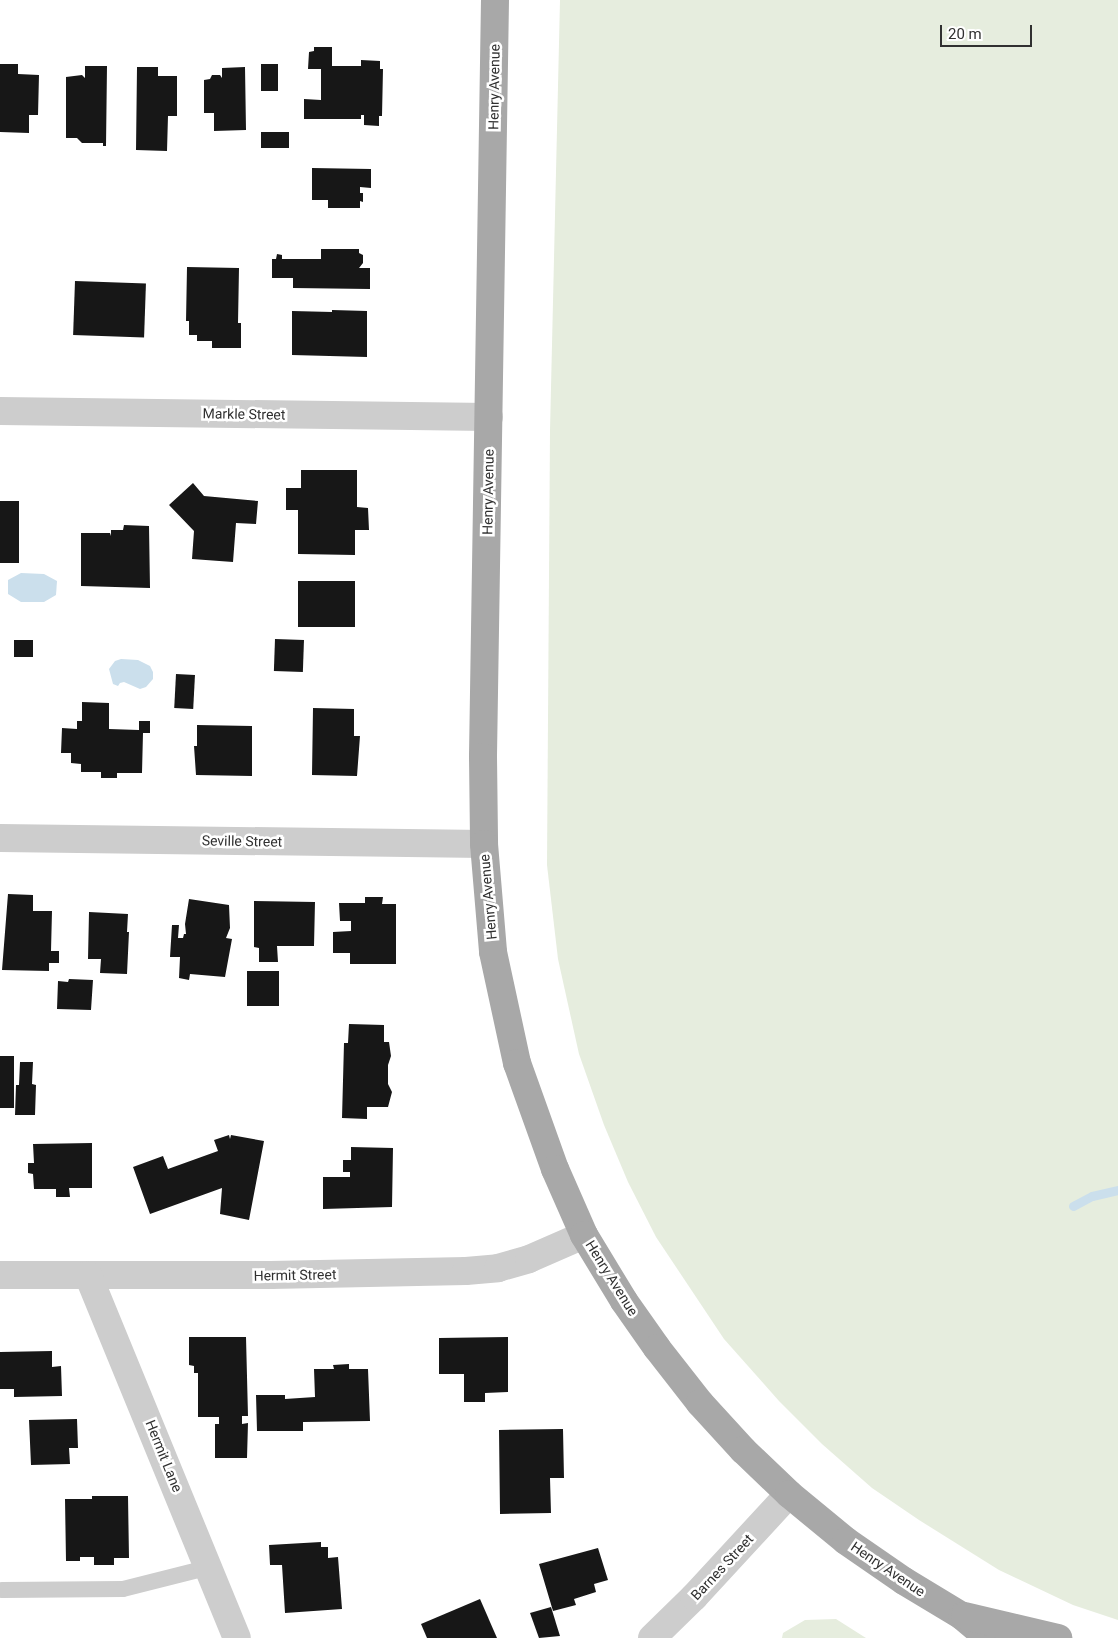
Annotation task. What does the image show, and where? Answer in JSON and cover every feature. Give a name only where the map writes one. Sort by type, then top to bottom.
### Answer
[{"type":"main road","name":"Henry Avenue","points":[[495,0],[483,757],[484,844],[493,952],[517,1063],[555,1169],[584,1234],[624,1301],[657,1348],[700,1403],[743,1450],[789,1494],[853,1546],[904,1581],[962,1616],[988,1638]]},
{"type":"main road","name":"Henry Avenue","points":[[962,1616],[1058,1638]]},
{"type":"street","name":"Markle Street","points":[[0,411],[489,417]]},
{"type":"street","name":"Seville Street","points":[[0,838],[484,844]]},
{"type":"street","name":"Hermit Street","points":[[0,1275],[271,1275],[466,1271],[498,1268],[528,1258],[584,1234]]},
{"type":"street","name":"Hermit Lane","points":[[88,1275],[210,1567],[237,1638]]},
{"type":"street","name":"Barnes Street","points":[[652,1638],[694,1597],[789,1494]]},
{"type":"lane","points":[[2,1590],[123,1589],[210,1567]]},
{"type":"green space","points":[[560,0],[1118,0],[1118,1620],[1073,1605],[999,1570],[919,1520],[872,1488],[822,1444],[779,1401],[724,1339],[656,1237],[628,1182],[604,1125],[579,1054],[558,959],[547,865],[550,431]]},
{"type":"green space","points":[[836,1619],[866,1638],[782,1638],[783,1633],[805,1620]]},
{"type":"water","points":[[21,573],[44,574],[57,581],[56,595],[44,602],[21,602],[8,594],[8,580]]},
{"type":"water","points":[[121,659],[138,660],[150,666],[153,672],[153,679],[146,687],[140,689],[124,682],[118,686],[113,684],[109,669],[115,661]]},
{"type":"building","points":[[314,47],[332,47],[332,66],[361,66],[361,60],[380,61],[380,69],[383,69],[382,116],[379,116],[379,126],[364,125],[364,115],[361,115],[361,119],[304,119],[304,99],[321,100],[321,69],[308,69],[309,52],[314,51]]},
{"type":"building","points":[[0,64],[18,64],[18,74],[39,75],[38,115],[29,115],[29,133],[0,132]]},
{"type":"building","points":[[261,64],[278,64],[278,91],[261,91]]},
{"type":"building","points":[[85,66],[107,66],[106,146],[103,146],[103,143],[82,143],[77,138],[66,138],[66,77],[82,75],[85,78]]},
{"type":"building","points":[[137,67],[158,67],[158,76],[177,76],[177,116],[168,116],[167,151],[136,150]]},
{"type":"building","points":[[245,67],[246,130],[214,131],[214,113],[204,113],[204,80],[210,79],[212,75],[220,75],[222,78],[222,68]]},
{"type":"building","points":[[261,132],[289,132],[289,148],[261,148]]},
{"type":"building","points":[[312,168],[371,169],[371,188],[360,187],[360,193],[363,193],[363,202],[360,201],[360,208],[328,208],[328,200],[312,200]]},
{"type":"building","points":[[321,249],[359,249],[359,253],[363,255],[363,263],[359,268],[370,268],[370,289],[293,288],[293,278],[272,278],[272,259],[276,259],[277,254],[282,255],[282,259],[321,259]]},
{"type":"building","points":[[187,267],[239,268],[238,323],[241,323],[241,348],[212,348],[212,341],[197,341],[197,335],[189,335],[189,321],[186,321]]},
{"type":"building","points":[[75,281],[146,283],[144,337],[73,335]]},
{"type":"building","points":[[332,310],[367,311],[367,357],[292,355],[292,311],[332,312]]},
{"type":"building","points":[[301,470],[357,470],[357,507],[368,508],[369,530],[355,530],[355,555],[298,554],[298,510],[286,510],[286,488],[301,488]]},
{"type":"building","points":[[193,483],[204,496],[258,501],[256,524],[236,523],[233,562],[192,559],[194,531],[169,505]]},
{"type":"building","points":[[0,501],[19,501],[19,563],[0,563]]},
{"type":"building","points":[[124,525],[149,526],[150,588],[81,586],[81,533],[110,533],[111,536],[111,530],[123,530]]},
{"type":"building","points":[[298,581],[355,581],[355,627],[298,627]]},
{"type":"building","points":[[275,639],[304,640],[303,672],[274,671]]},
{"type":"building","points":[[14,640],[33,640],[33,657],[14,657]]},
{"type":"building","points":[[176,674],[195,675],[193,709],[174,708]]},
{"type":"building","points":[[82,702],[109,703],[109,729],[139,730],[139,721],[150,721],[150,733],[143,733],[142,773],[117,773],[117,778],[101,778],[101,772],[81,772],[81,764],[71,763],[71,753],[61,753],[62,728],[77,729],[77,721],[82,721]]},
{"type":"building","points":[[313,708],[354,709],[354,736],[360,736],[357,776],[312,775]]},
{"type":"building","points":[[197,725],[252,726],[252,776],[196,775],[194,746],[197,746]]},
{"type":"building","points":[[8,894],[33,895],[33,911],[52,911],[51,951],[59,951],[59,963],[49,963],[49,971],[2,970]]},
{"type":"building","points":[[365,897],[383,897],[382,904],[396,904],[396,964],[350,964],[350,953],[333,953],[333,932],[351,931],[351,921],[340,921],[339,903],[365,903]]},
{"type":"building","points":[[189,899],[229,905],[230,928],[226,938],[232,939],[225,977],[190,974],[189,980],[179,978],[180,957],[170,957],[172,925],[179,925],[178,938],[183,938],[184,934],[186,934],[185,924]]},
{"type":"building","points":[[254,901],[315,902],[314,946],[277,946],[278,962],[259,962],[259,948],[254,947]]},
{"type":"building","points":[[89,912],[128,914],[127,974],[100,973],[101,959],[88,959]]},
{"type":"building","points":[[247,971],[279,971],[279,1006],[247,1006]]},
{"type":"building","points":[[69,979],[93,980],[91,1010],[57,1009],[58,981],[68,982]]},
{"type":"building","points":[[349,1024],[384,1025],[384,1042],[389,1042],[391,1056],[388,1065],[388,1084],[392,1092],[388,1107],[367,1107],[367,1119],[342,1118],[344,1043],[348,1043]]},
{"type":"building","points":[[0,1056],[14,1056],[14,1108],[0,1108]]},
{"type":"building","points":[[20,1062],[33,1062],[32,1084],[36,1085],[35,1115],[15,1115],[16,1085],[19,1085]]},
{"type":"building","points":[[229,1135],[230,1139],[231,1135],[264,1141],[249,1220],[220,1214],[222,1188],[150,1214],[133,1167],[163,1156],[168,1169],[218,1151],[214,1140]]},
{"type":"building","points":[[92,1143],[92,1188],[69,1188],[70,1197],[56,1197],[56,1189],[34,1189],[33,1174],[28,1173],[28,1163],[34,1163],[33,1144]]},
{"type":"building","points":[[351,1147],[393,1148],[392,1207],[323,1209],[323,1177],[350,1177],[350,1172],[343,1172],[343,1160],[351,1160]]},
{"type":"building","points":[[189,1337],[246,1337],[248,1416],[242,1416],[242,1424],[248,1423],[247,1458],[215,1458],[215,1424],[219,1424],[219,1417],[198,1417],[198,1373],[194,1373],[194,1366],[189,1365]]},
{"type":"building","points":[[508,1337],[508,1392],[485,1393],[485,1402],[464,1402],[464,1374],[439,1374],[439,1338]]},
{"type":"building","points":[[52,1351],[52,1367],[61,1366],[62,1396],[14,1397],[14,1389],[0,1389],[0,1352]]},
{"type":"building","points":[[349,1364],[349,1369],[368,1369],[370,1421],[303,1422],[303,1431],[257,1431],[256,1395],[285,1395],[285,1399],[315,1397],[314,1369],[334,1369],[333,1365]]},
{"type":"building","points":[[77,1419],[78,1448],[69,1448],[70,1464],[31,1465],[29,1420]]},
{"type":"building","points":[[563,1429],[564,1478],[550,1478],[551,1513],[500,1514],[499,1430]]},
{"type":"building","points":[[92,1496],[128,1496],[129,1558],[114,1558],[114,1565],[94,1565],[94,1557],[80,1557],[80,1561],[66,1561],[65,1499],[92,1499]]},
{"type":"building","points":[[321,1542],[321,1547],[328,1547],[328,1558],[338,1557],[342,1609],[285,1613],[282,1565],[270,1565],[269,1545]]},
{"type":"building","points":[[598,1548],[608,1580],[594,1584],[596,1592],[574,1599],[576,1605],[553,1611],[539,1564]]},
{"type":"building","points":[[480,1599],[497,1638],[427,1638],[421,1624]]},
{"type":"building","points":[[551,1607],[560,1636],[539,1638],[530,1613]]},
{"type":"waterway","points":[[1073,1206],[1092,1196],[1118,1190]]}]
